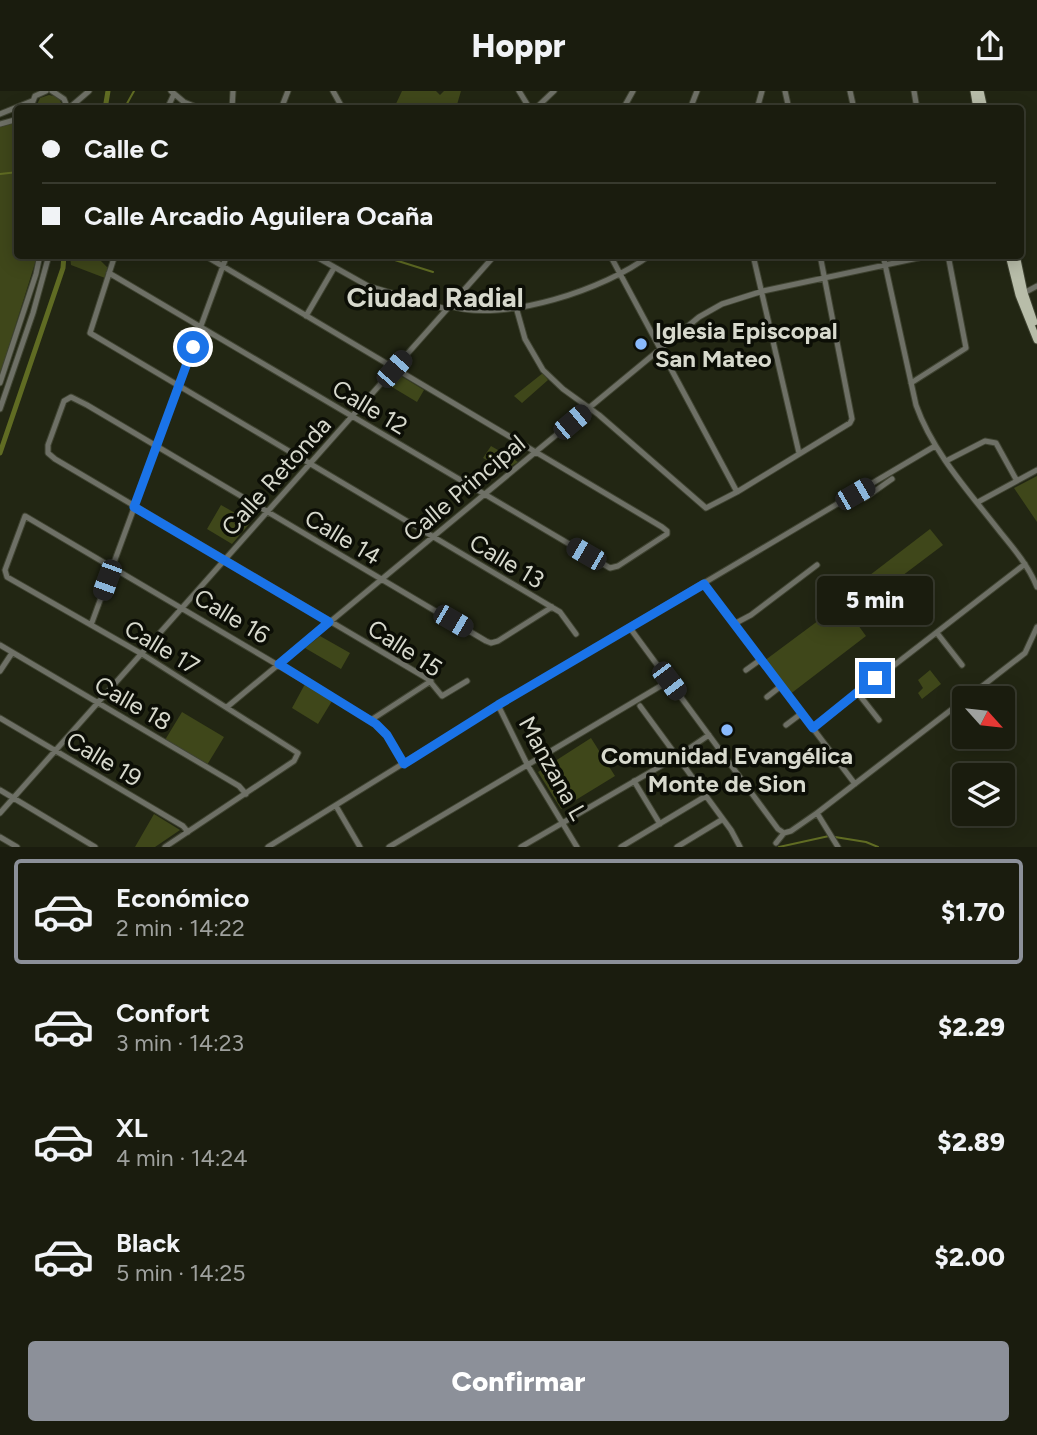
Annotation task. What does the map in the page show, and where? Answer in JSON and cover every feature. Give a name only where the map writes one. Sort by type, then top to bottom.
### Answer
[{"type":"main road","points":[[1010,259],[1037,335]]},
{"type":"main road","points":[[1017,259],[1021,294]]},
{"type":"street","points":[[17,105],[46,91]]},
{"type":"street","points":[[56,91],[66,105]]},
{"type":"street","points":[[73,105],[89,91]]},
{"type":"street","points":[[537,105],[554,91]]},
{"type":"street","points":[[172,93],[191,105]]},
{"type":"street","points":[[0,383],[39,259]]},
{"type":"street","points":[[0,409],[48,259]]},
{"type":"street","points":[[109,274],[114,259]]},
{"type":"street","points":[[210,259],[535,453]]},
{"type":"street","points":[[91,625],[225,259]]},
{"type":"street","points":[[319,259],[387,293],[448,307],[485,309],[516,307],[576,293],[620,275],[644,259]]},
{"type":"street","name":"Calle Retonda","points":[[0,813],[491,259]]},
{"type":"street","points":[[612,259],[737,492]]},
{"type":"street","points":[[754,259],[799,453]]},
{"type":"street","points":[[516,307],[525,339],[543,370],[706,508],[737,492],[850,423],[852,419],[821,259]]},
{"type":"street","points":[[884,259],[922,424],[946,461],[1025,564],[1037,587]]},
{"type":"street","name":"Calle Principal","points":[[227,707],[689,324],[713,309],[763,291],[913,259]]},
{"type":"street","points":[[911,383],[967,348],[949,259]]},
{"type":"street","points":[[306,316],[334,268]]},
{"type":"street","name":"Calle 12","points":[[109,274],[606,566],[614,568],[665,537],[667,533],[663,527],[535,453]]},
{"type":"street","name":"Calle 13","points":[[109,274],[89,332],[552,607],[563,615],[576,634]]},
{"type":"street","points":[[33,313],[30,293],[45,275]]},
{"type":"street","points":[[1021,294],[1037,286]]},
{"type":"street","name":"Calle 14","points":[[68,398],[87,405],[492,643],[552,607]]},
{"type":"street","name":"Calle 15","points":[[68,398],[64,401],[48,445],[50,455],[431,681],[442,696],[467,681]]},
{"type":"street","points":[[946,461],[990,441],[996,443],[1017,481]]},
{"type":"street","points":[[865,498],[935,446]]},
{"type":"street","points":[[978,502],[1037,470]]},
{"type":"street","points":[[268,847],[498,705],[887,480]]},
{"type":"street","name":"Calle 16","points":[[5,574],[25,516],[371,720],[383,730],[404,764]]},
{"type":"street","points":[[813,728],[1025,564]]},
{"type":"street","points":[[734,624],[751,615],[817,565]]},
{"type":"street","name":"Calle 17","points":[[5,574],[142,654],[298,753],[294,761],[246,794]]},
{"type":"street","points":[[704,584],[855,784]]},
{"type":"street","points":[[983,686],[1025,653],[1037,627]]},
{"type":"street","points":[[630,628],[778,829],[784,833]]},
{"type":"street","points":[[937,633],[962,665]]},
{"type":"street","name":"Calle 18","points":[[0,645],[239,786],[246,794]]},
{"type":"street","points":[[0,670],[12,653]]},
{"type":"street","points":[[746,670],[760,660]]},
{"type":"street","points":[[371,720],[431,681]]},
{"type":"street","points":[[389,847],[669,681]]},
{"type":"street","points":[[767,697],[781,686]]},
{"type":"street","points":[[857,692],[879,720]]},
{"type":"street","name":"Manzana L","points":[[498,705],[528,767],[577,847]]},
{"type":"street","points":[[640,706],[723,819],[740,847]]},
{"type":"street","points":[[776,843],[784,833],[817,813],[952,710]]},
{"type":"street","points":[[786,726],[802,713]]},
{"type":"street","name":"Calle 19","points":[[0,718],[183,826],[188,832]]},
{"type":"street","points":[[521,847],[678,756],[709,735]]},
{"type":"street","points":[[634,781],[660,824]]},
{"type":"street","points":[[0,790],[95,847]]},
{"type":"street","points":[[165,847],[246,794]]},
{"type":"street","points":[[621,847],[706,796]]},
{"type":"street","points":[[336,806],[360,847]]},
{"type":"street","points":[[817,813],[835,843]]},
{"type":"street","points":[[677,847],[723,819]]},
{"type":"street","points":[[0,837],[17,847]]},
{"type":"street","points":[[533,840],[537,847]]},
{"type":"green space","points":[[402,91],[436,91],[440,95],[444,91],[461,91],[457,105],[395,105]]},
{"type":"green space","points":[[49,95],[58,97],[62,105],[37,105],[40,98]]},
{"type":"green space","points":[[14,123],[14,259],[36,260],[0,375],[0,127]]},
{"type":"green space","points":[[70,259],[99,259],[108,268],[105,278],[71,265]]},
{"type":"green space","points":[[396,373],[424,390],[417,402],[387,384]]},
{"type":"green space","points":[[543,373],[548,380],[522,403],[514,396]]},
{"type":"green space","points":[[491,446],[518,462],[505,470],[483,458]]},
{"type":"green space","points":[[1037,476],[1037,522],[1014,488]]},
{"type":"green space","points":[[221,505],[251,522],[232,544],[207,529]]},
{"type":"green space","points":[[930,529],[943,545],[882,591],[870,575]]},
{"type":"green space","points":[[842,603],[866,636],[789,695],[764,661]]},
{"type":"green space","points":[[320,636],[350,653],[341,669],[305,648]]},
{"type":"green space","points":[[930,670],[941,684],[922,699],[918,693],[923,688],[918,680]]},
{"type":"green space","points":[[305,684],[332,701],[318,724],[292,708]]},
{"type":"green space","points":[[182,712],[224,737],[207,765],[165,740]]},
{"type":"green space","points":[[591,738],[615,776],[561,809],[538,772]]},
{"type":"green space","points":[[154,814],[180,830],[155,847],[135,847]]},
{"type":"waterway","points":[[106,105],[108,91]]},
{"type":"waterway","points":[[126,105],[134,91]]},
{"type":"waterway","points":[[0,174],[14,172]]},
{"type":"waterway","points":[[0,453],[63,268],[64,259]]},
{"type":"waterway","points":[[392,259],[433,272]]},
{"type":"waterway","points":[[779,847],[829,836]]},
{"type":"waterway","points":[[835,837],[866,842],[878,847]]},
{"type":"place","name":"Iglesia Episcopal San Mateo","points":[[641,344]]},
{"type":"place","name":"Comunidad Evangélica Monte de Sion","points":[[727,730]]},
{"type":"district","name":"Ciudad Radial","points":[[435,297]]},
{"type":"route","points":[[193,347],[134,507],[329,622],[279,664],[376,724],[387,735],[404,764],[498,705],[704,584],[813,728],[875,678]]}]
